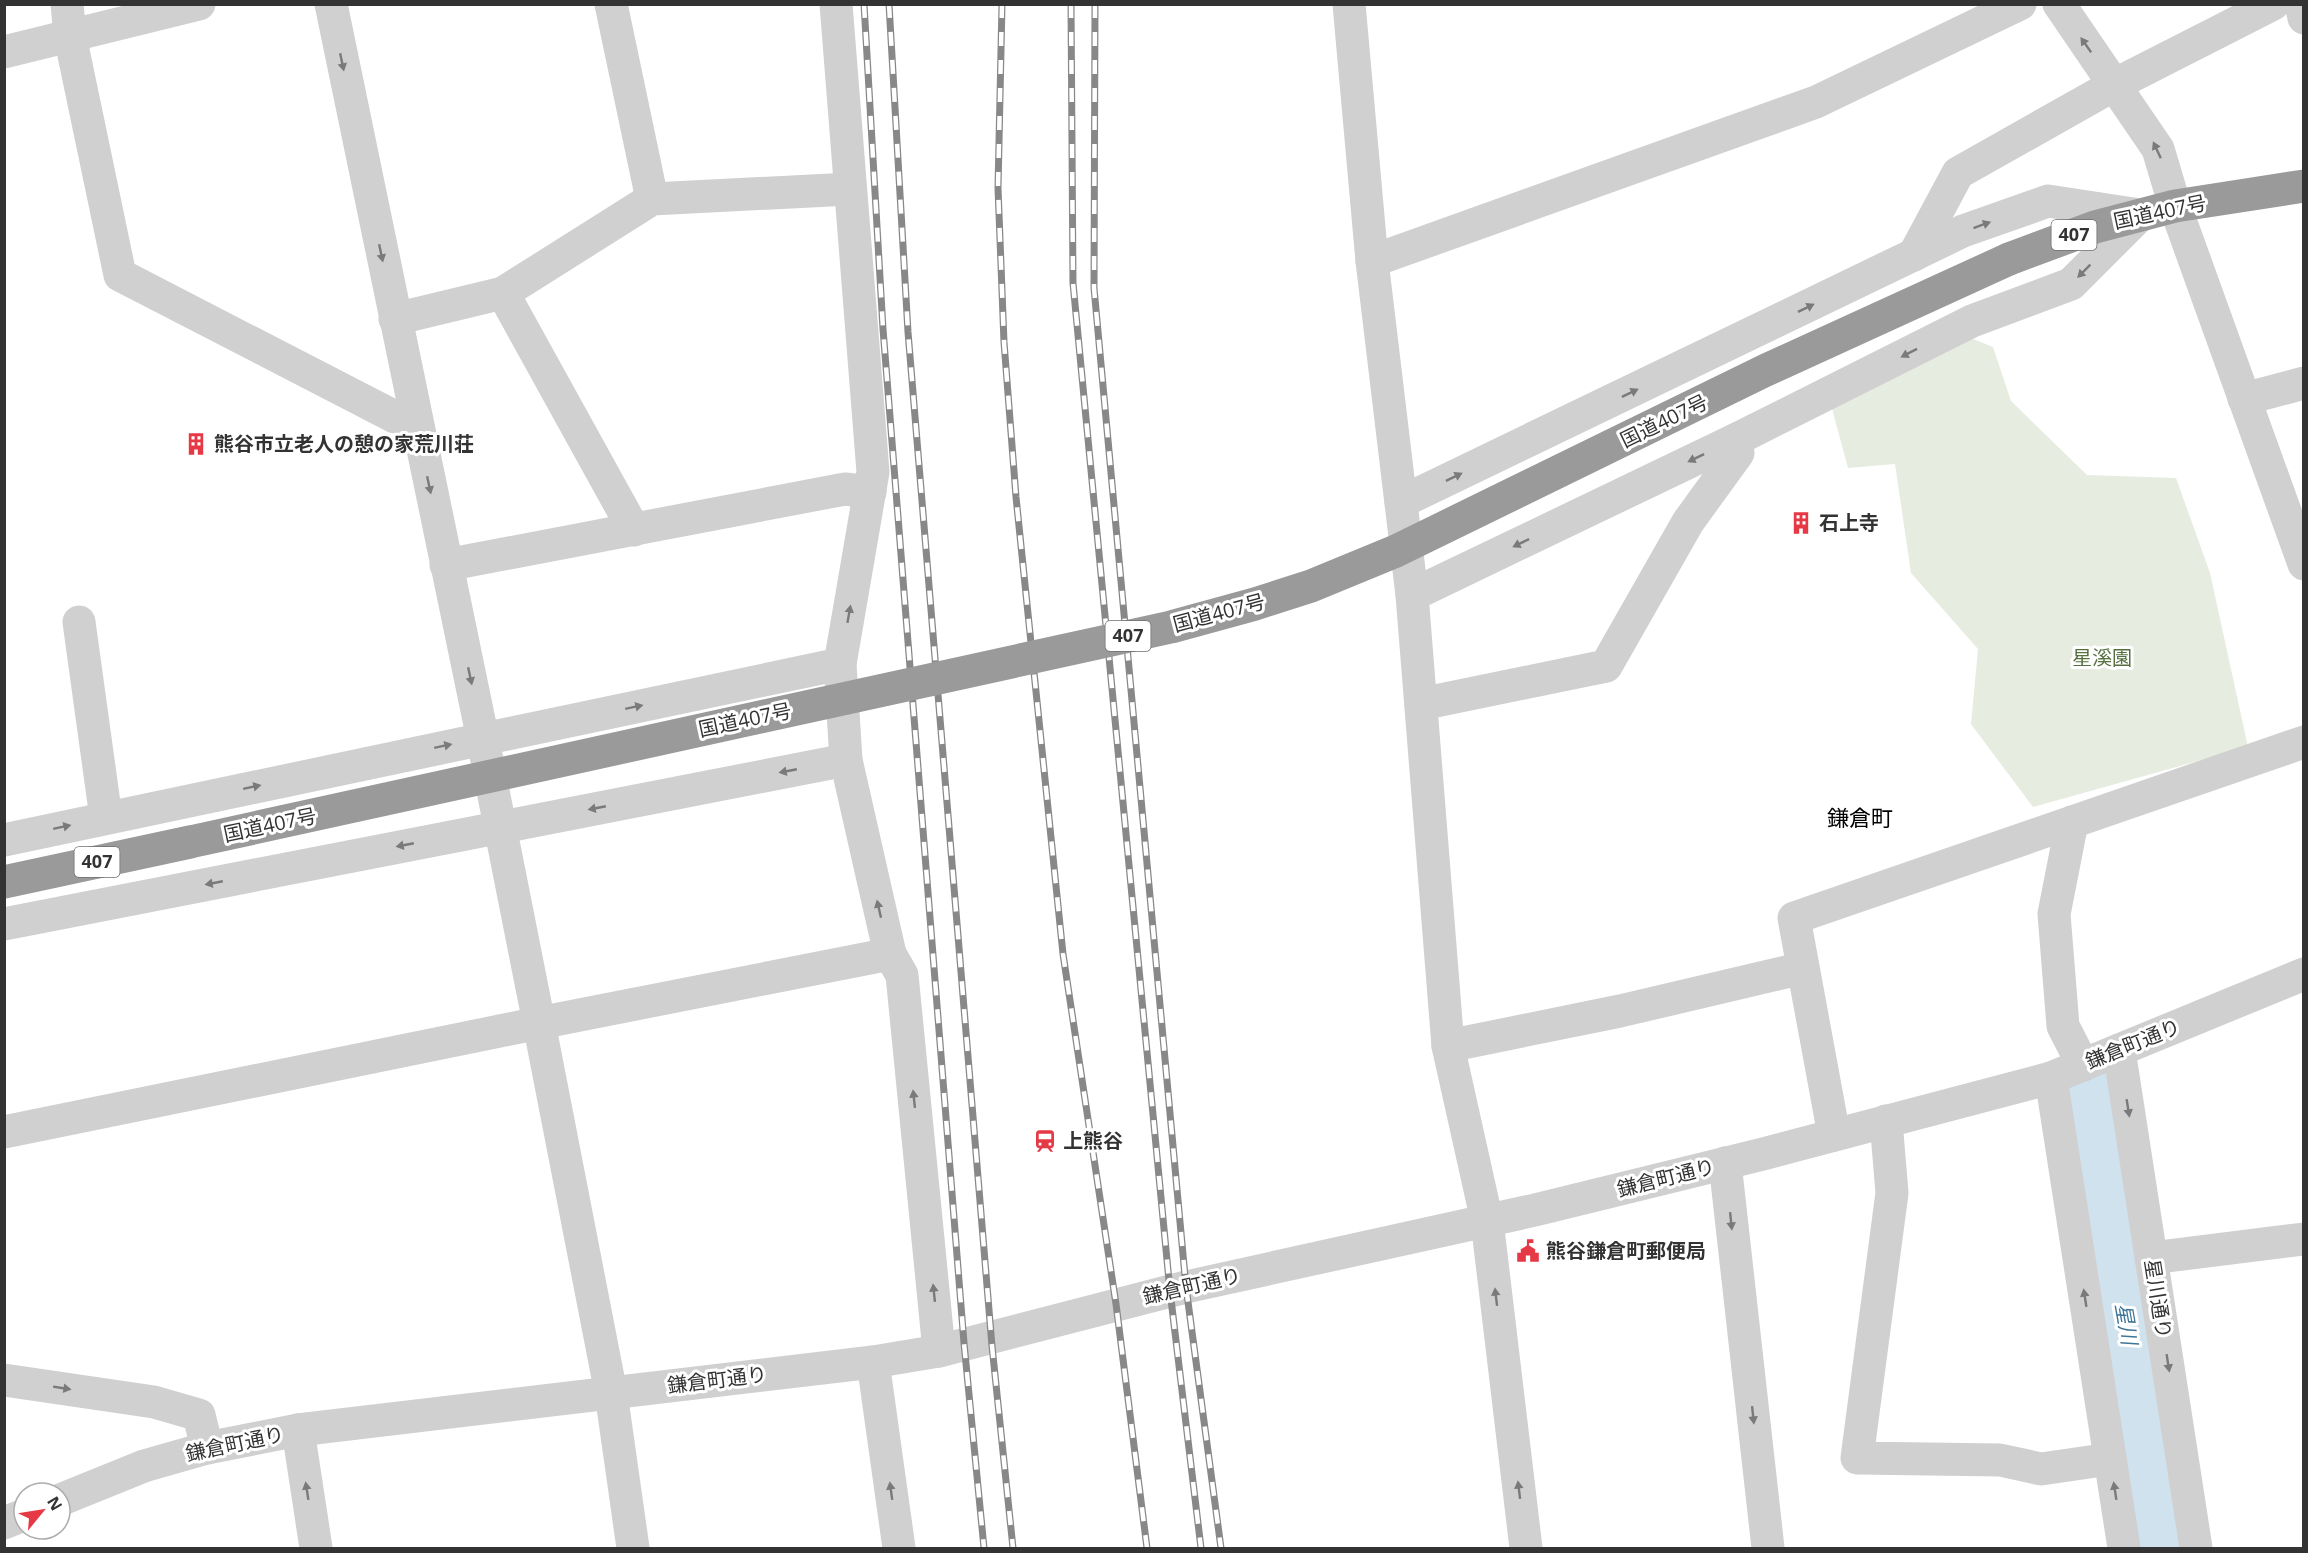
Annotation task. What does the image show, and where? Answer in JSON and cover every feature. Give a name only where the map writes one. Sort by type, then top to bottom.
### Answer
[{"type":"highway","name":"国道407号","points":[[4,882],[1171,627],[1255,604],[1311,586],[1396,551],[1764,371],[2009,259],[2095,227],[2175,206],[2304,186]]},
{"type":"street","points":[[4,52],[68,20],[199,4]]},
{"type":"street","points":[[331,4],[483,738],[539,1023],[611,1393],[633,1548]]},
{"type":"street","points":[[611,4],[652,199]]},
{"type":"street","points":[[836,4],[873,471],[840,664],[846,760],[890,954],[902,975],[939,1352]]},
{"type":"street","points":[[1349,4],[1372,261],[1412,595],[1448,1046],[1487,1221],[1526,1548]]},
{"type":"street","points":[[1372,261],[1816,102],[2020,4]]},
{"type":"street","points":[[2058,4],[2158,149],[2175,206],[2304,564]]},
{"type":"street","points":[[1914,255],[1958,173],[2114,85],[2273,4]]},
{"type":"street","points":[[2301,4],[2304,18]]},
{"type":"street","points":[[68,20],[120,274],[395,417],[416,420]]},
{"type":"street","points":[[395,319],[503,293],[652,199],[850,189]]},
{"type":"street","points":[[1401,502],[1963,231],[2048,201],[2140,215]]},
{"type":"street","points":[[1412,595],[1735,440],[1972,321],[2071,284],[2140,215]]},
{"type":"street","points":[[503,293],[634,530]]},
{"type":"street","points":[[2244,399],[2304,383]]},
{"type":"street","points":[[1421,704],[1606,666],[1688,522],[1738,453],[1735,440]]},
{"type":"street","points":[[446,565],[845,489],[870,492]]},
{"type":"street","points":[[80,622],[106,818]]},
{"type":"street","points":[[4,840],[840,664]]},
{"type":"street","points":[[1834,1135],[1794,918],[2304,742]]},
{"type":"street","points":[[4,924],[846,760]]},
{"type":"street","points":[[2072,822],[2054,914],[2063,1026],[2083,1065]]},
{"type":"street","points":[[4,1132],[890,954]]},
{"type":"street","points":[[1448,1046],[1620,1011],[1803,968]]},
{"type":"street","name":"鎌倉町通り","points":[[72,1495],[144,1466],[207,1448],[298,1430],[873,1362],[939,1352],[1186,1287],[1487,1221],[1725,1163],[2051,1078],[2304,974]]},
{"type":"street","name":"星川通り","points":[[2119,1050],[2196,1548]]},
{"type":"street","points":[[2051,1078],[2124,1548]]},
{"type":"street","points":[[1886,1121],[1892,1193],[1857,1458],[2000,1460],[2041,1469],[2110,1459]]},
{"type":"street","points":[[1725,1163],[1768,1548]]},
{"type":"street","points":[[2151,1258],[2304,1239]]},
{"type":"street","points":[[873,1362],[899,1548]]},
{"type":"street","points":[[4,1380],[154,1402],[199,1415],[207,1448]]},
{"type":"street","points":[[298,1430],[316,1548]]},
{"type":"green space","name":"星溪園","points":[[1961,334],[1993,347],[2011,401],[2087,475],[2176,478],[2210,573],[2248,747],[2033,807],[1971,724],[1978,649],[1911,573],[1895,464],[1848,468],[1825,383]]},
{"type":"waterway","name":"星川","points":[[2089,1099],[2164,1548]]},
{"type":"railway","points":[[864,4],[883,329],[964,1343],[984,1548]]},
{"type":"railway","points":[[889,4],[908,332],[992,1346],[1013,1548]]},
{"type":"railway","points":[[1002,4],[998,188],[1004,342],[1016,497],[1063,954],[1116,1304],[1147,1548]]},
{"type":"railway","points":[[1071,4],[1073,283],[1170,1291],[1201,1548]]},
{"type":"railway","points":[[1095,4],[1094,288],[1186,1287],[1221,1548]]},
{"type":"place","name":"熊谷市立老人の憩の家荒川荘","points":[[196,444]]},
{"type":"place","name":"石上寺","points":[[1801,523]]},
{"type":"place","name":"上熊谷","points":[[1045,1141]]},
{"type":"place","name":"熊谷鎌倉町郵便局","points":[[1528,1251]]},
{"type":"district","name":"鎌倉町","points":[[1860,818]]}]
